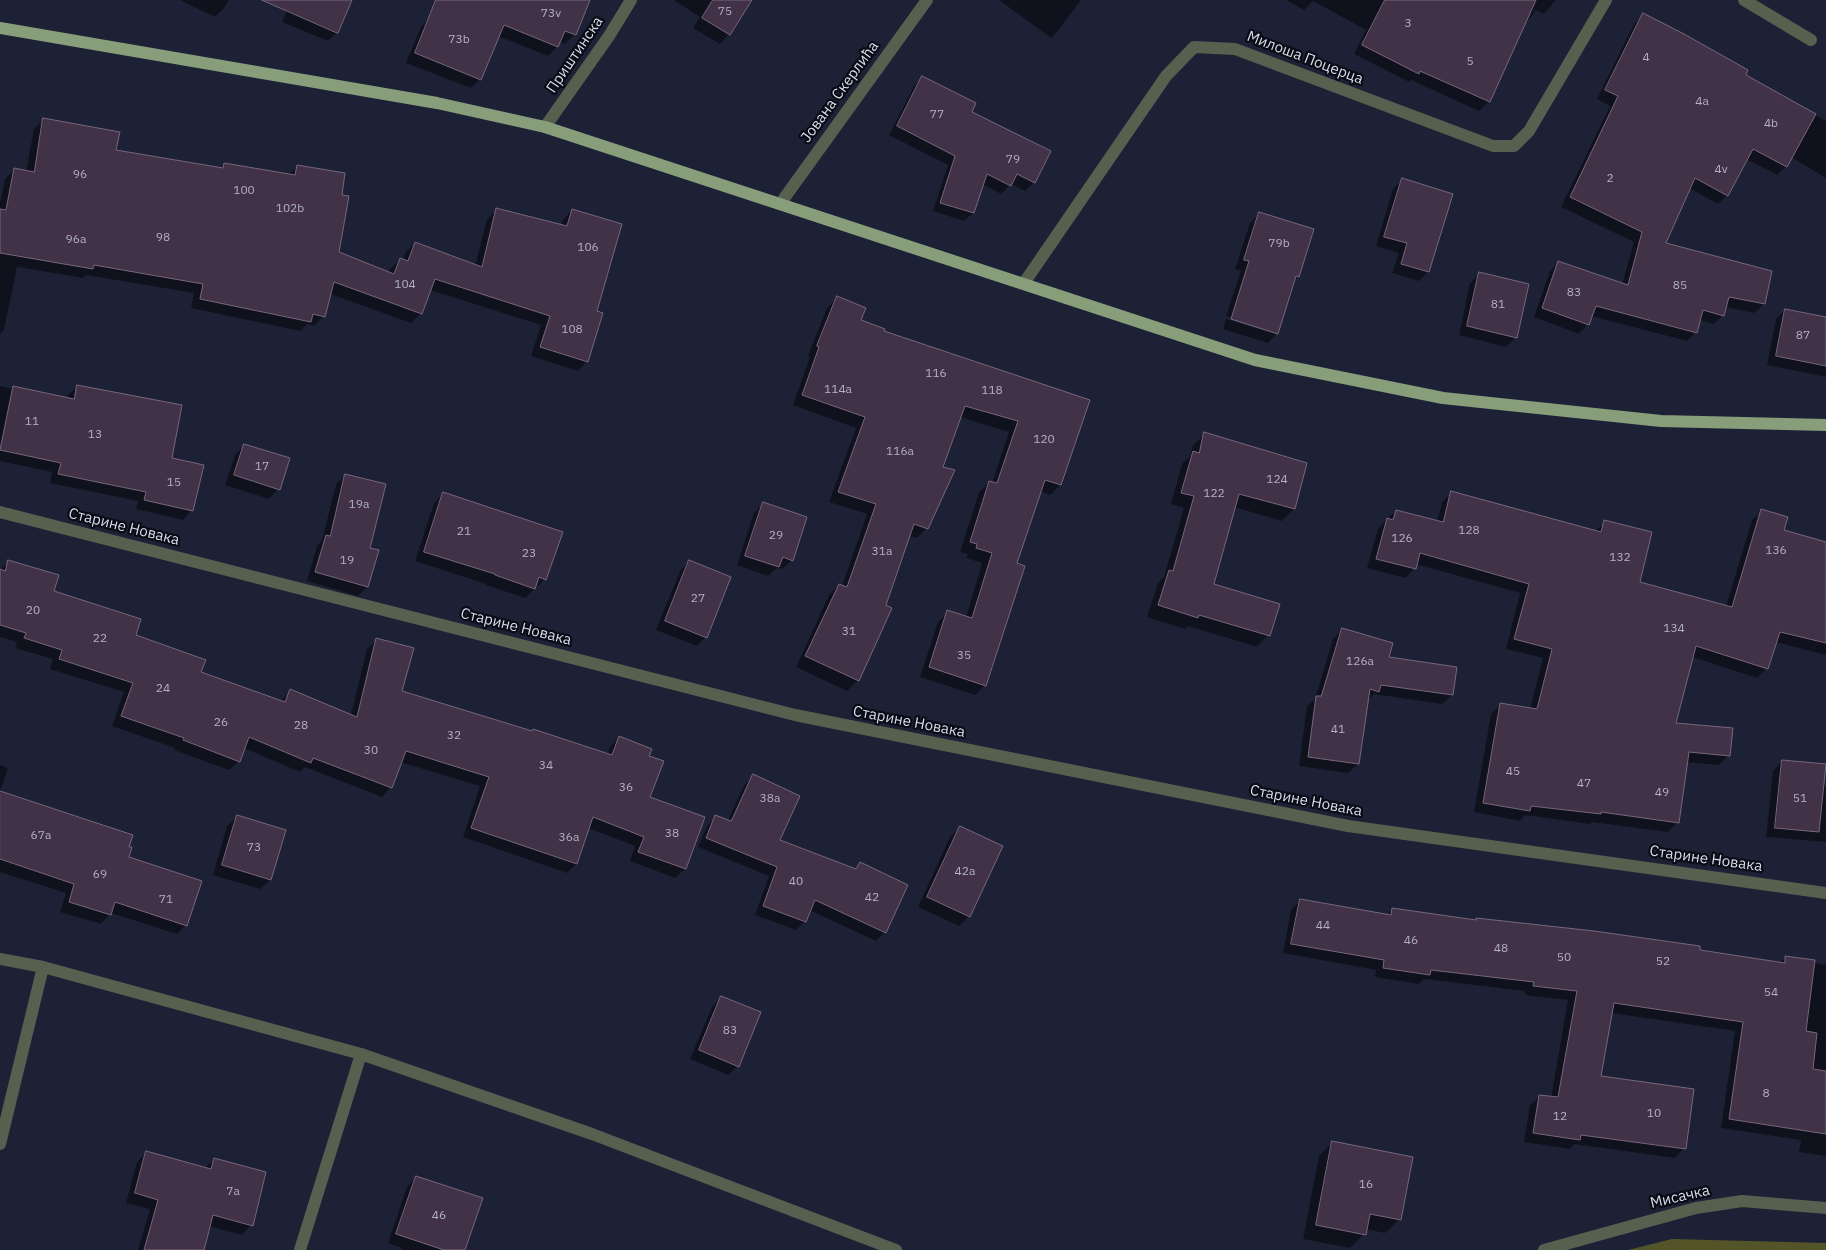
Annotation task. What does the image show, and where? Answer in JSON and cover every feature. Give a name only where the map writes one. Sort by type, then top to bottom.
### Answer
[{"type":"main road","points":[[0,28],[437,103],[545,127],[1255,360],[1443,398],[1661,421],[1826,425]]},
{"type":"street","name":"Приштинска","points":[[545,127],[609,36],[631,0]]},
{"type":"street","name":"Јована Скерлића","points":[[780,204],[927,0]]},
{"type":"street","name":"Милоша Поцерца","points":[[1024,283],[1166,76],[1194,47],[1235,49],[1493,146],[1514,146],[1529,131],[1606,0]]},
{"type":"street","points":[[1744,0],[1811,40]]},
{"type":"street","name":"Старине Новака","points":[[0,512],[795,715],[1348,826],[1826,893]]},
{"type":"street","points":[[0,959],[43,967],[361,1054],[592,1134],[896,1250]]},
{"type":"street","points":[[0,1144],[43,967]]},
{"type":"street","points":[[300,1250],[361,1054]]},
{"type":"street","name":"Мисачка","points":[[1544,1250],[1696,1208],[1742,1201],[1826,1208]]},
{"type":"green space","points":[[1672,1239],[1826,1243],[1826,1250],[1628,1250]]},
{"type":"building","points":[[262,0],[352,0],[338,33]]},
{"type":"building","points":[[436,0],[590,0],[576,35],[565,31],[558,47],[504,25],[481,80],[415,53]]},
{"type":"building","points":[[713,0],[752,0],[730,35],[702,18]]},
{"type":"building","points":[[1385,0],[1536,0],[1490,102],[1420,71],[1419,74],[1362,45]]},
{"type":"building","points":[[1643,13],[1748,70],[1746,75],[1816,114],[1787,167],[1753,149],[1728,196],[1695,178],[1666,243],[1772,271],[1765,304],[1729,297],[1724,316],[1703,310],[1697,333],[1596,306],[1589,325],[1542,308],[1558,261],[1628,285],[1642,232],[1570,197],[1618,96],[1605,90]]},
{"type":"building","points":[[922,76],[976,103],[972,112],[1051,151],[1035,183],[1017,174],[1011,186],[987,174],[974,213],[940,203],[955,156],[897,126]]},
{"type":"building","points":[[43,118],[120,132],[116,150],[223,168],[224,163],[295,175],[297,165],[345,173],[342,195],[349,196],[339,252],[394,274],[400,258],[408,261],[415,242],[482,267],[496,208],[567,226],[572,209],[622,224],[597,311],[603,313],[588,362],[540,347],[550,316],[435,279],[422,314],[334,282],[325,317],[313,314],[311,322],[200,299],[203,284],[94,265],[93,269],[0,253],[0,209],[6,210],[14,168],[34,172]]},
{"type":"building","points":[[1402,178],[1453,194],[1429,272],[1401,264],[1407,243],[1384,237]]},
{"type":"building","points":[[1259,212],[1314,229],[1299,277],[1296,276],[1278,334],[1231,319],[1249,261],[1244,260]]},
{"type":"building","points":[[1479,272],[1529,284],[1517,338],[1467,326]]},
{"type":"building","points":[[837,296],[866,308],[861,320],[885,329],[884,331],[1090,400],[1061,485],[1045,480],[1017,563],[1025,566],[986,686],[929,667],[947,610],[972,618],[992,553],[976,548],[977,544],[970,542],[989,481],[997,483],[1018,421],[965,406],[943,467],[955,470],[928,529],[914,524],[886,605],[892,608],[859,681],[805,656],[839,584],[847,587],[876,504],[838,492],[865,417],[802,395],[819,347],[817,346]]},
{"type":"building","points":[[1785,309],[1826,317],[1826,366],[1776,356]]},
{"type":"building","points":[[77,385],[182,405],[172,458],[204,465],[193,511],[144,500],[146,492],[58,474],[61,463],[0,450],[13,386],[74,399]]},
{"type":"building","points":[[1204,432],[1307,463],[1295,509],[1239,494],[1214,584],[1280,604],[1270,636],[1199,615],[1198,618],[1158,605],[1169,570],[1173,571],[1194,496],[1181,493],[1193,451],[1199,453]]},
{"type":"building","points":[[244,444],[290,458],[280,490],[234,475]]},
{"type":"building","points":[[345,474],[386,484],[370,548],[379,550],[368,587],[315,572],[326,535],[330,536]]},
{"type":"building","points":[[1451,491],[1601,532],[1604,520],[1652,532],[1640,582],[1732,607],[1761,509],[1788,517],[1784,530],[1826,542],[1826,643],[1780,632],[1768,669],[1696,646],[1676,723],[1733,728],[1730,756],[1689,752],[1679,823],[1601,812],[1601,814],[1531,806],[1530,811],[1483,803],[1500,703],[1537,709],[1552,649],[1514,639],[1529,584],[1420,553],[1416,569],[1376,559],[1387,518],[1393,520],[1396,510],[1443,522]]},
{"type":"building","points":[[443,492],[563,532],[546,580],[539,577],[535,589],[495,574],[424,552]]},
{"type":"building","points":[[763,502],[807,517],[793,561],[783,557],[779,567],[745,556]]},
{"type":"building","points":[[8,560],[59,575],[54,591],[141,619],[136,635],[206,660],[201,672],[285,702],[290,689],[357,717],[376,638],[414,648],[402,691],[532,731],[533,729],[612,755],[619,736],[652,749],[649,756],[664,761],[650,797],[705,817],[686,869],[638,852],[644,837],[593,817],[577,864],[471,828],[489,777],[406,751],[392,788],[313,758],[311,763],[249,737],[240,762],[183,740],[184,738],[121,716],[133,683],[59,659],[62,650],[24,638],[26,633],[0,625],[0,569],[5,571]]},
{"type":"building","points":[[689,560],[731,577],[707,638],[665,621]]},
{"type":"building","points":[[1342,628],[1393,643],[1389,657],[1457,667],[1453,695],[1381,685],[1379,692],[1370,689],[1359,764],[1308,757],[1316,696],[1321,696]]},
{"type":"building","points":[[1782,760],[1826,764],[1819,832],[1775,828]]},
{"type":"building","points":[[753,774],[800,796],[780,840],[856,869],[860,862],[908,885],[886,933],[815,900],[806,922],[763,906],[777,867],[706,838],[715,815],[731,821]]},
{"type":"building","points":[[0,791],[133,835],[129,847],[132,847],[129,857],[202,881],[187,926],[115,902],[111,915],[69,902],[74,884],[0,859]]},
{"type":"building","points":[[237,815],[286,830],[271,880],[222,865]]},
{"type":"building","points":[[960,826],[1003,846],[970,917],[927,897]]},
{"type":"building","points":[[1300,899],[1391,915],[1392,908],[1476,920],[1476,918],[1594,931],[1700,946],[1700,950],[1785,963],[1785,956],[1815,960],[1806,1031],[1817,1033],[1813,1069],[1826,1071],[1826,1134],[1729,1119],[1743,1022],[1614,1003],[1601,1076],[1694,1089],[1686,1149],[1581,1135],[1580,1140],[1533,1133],[1539,1095],[1558,1097],[1577,991],[1533,986],[1534,982],[1431,970],[1430,975],[1383,968],[1384,960],[1291,944]]},
{"type":"building","points":[[721,996],[761,1012],[739,1067],[699,1050]]},
{"type":"building","points":[[1332,1141],[1413,1157],[1401,1220],[1370,1214],[1366,1235],[1316,1225]]},
{"type":"building","points":[[146,1151],[211,1169],[214,1158],[266,1172],[253,1226],[213,1215],[204,1250],[144,1250],[158,1200],[135,1193]]},
{"type":"building","points":[[416,1176],[483,1198],[465,1250],[444,1250],[396,1234]]}]
